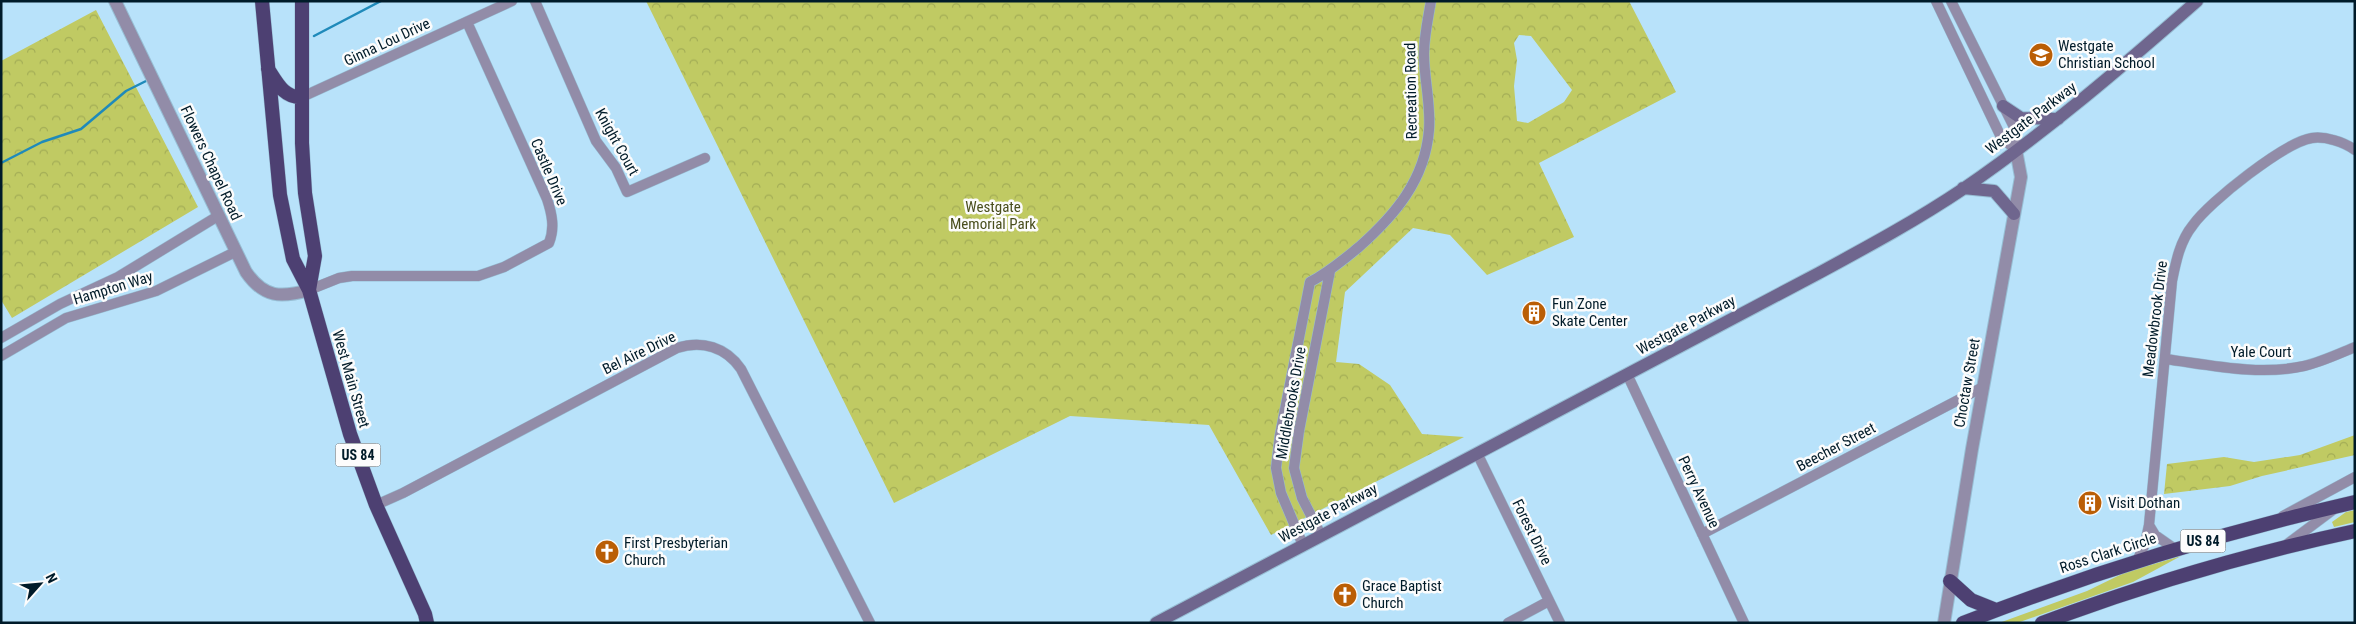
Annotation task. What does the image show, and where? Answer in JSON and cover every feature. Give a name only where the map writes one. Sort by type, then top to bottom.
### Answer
[{"type":"highway","name":"West Main Street","points":[[262,1],[280,195],[293,259],[309,290],[350,434],[376,505],[428,620]]},
{"type":"highway","name":"West Main Street","points":[[302,1],[302,143],[305,193],[315,256],[309,290]]},
{"type":"highway","points":[[267,69],[280,86],[293,98],[302,97]]},
{"type":"highway","points":[[280,86],[291,84],[302,73]]},
{"type":"highway","name":"Ross Clark Circle","points":[[1963,623],[2175,548],[2355,502]]},
{"type":"highway","name":"US 84","points":[[2042,623],[2169,579],[2355,530]]},
{"type":"highway","points":[[1950,580],[1971,600],[1996,610]]},
{"type":"main road","name":"Westgate Parkway","points":[[1156,623],[1865,248],[1964,188],[2058,119],[2197,1]]},
{"type":"main road","points":[[2004,106],[2021,118],[2058,119]]},
{"type":"main road","points":[[1964,188],[1994,191],[2014,214]]},
{"type":"street","name":"Flowers Chapel Road","points":[[115,1],[156,83],[235,252],[252,280],[267,292],[288,296],[309,290]]},
{"type":"street","name":"Ginna Lou Drive","points":[[302,97],[512,1]]},
{"type":"street","name":"Knight Court","points":[[535,1],[596,141],[616,168],[627,192],[704,158]]},
{"type":"street","name":"Recreation Road","points":[[1310,282],[1330,271],[1390,218],[1407,195],[1418,174],[1426,150],[1429,131],[1424,50],[1430,1]]},
{"type":"street","points":[[1936,1],[2001,137],[2016,150]]},
{"type":"street","name":"Choctaw Street","points":[[1944,623],[1983,387],[2021,176],[2016,150],[2015,129],[1951,1]]},
{"type":"street","name":"Castle Drive","points":[[309,290],[339,278],[352,276],[478,276],[504,267],[549,244],[553,230],[553,219],[547,199],[467,22]]},
{"type":"street","name":"Meadowbrook Drive","points":[[2137,561],[2145,544],[2149,525],[2176,261],[2186,235],[2208,207],[2282,151],[2312,138],[2333,140],[2355,150]]},
{"type":"street","name":"Hampton Way","points":[[1,338],[60,304],[118,277],[218,216]]},
{"type":"street","name":"Hampton Way","points":[[1,356],[66,318],[156,291],[235,252]]},
{"type":"street","name":"Middlebrooks Drive","points":[[1321,535],[1302,498],[1294,468],[1299,431],[1330,271]]},
{"type":"street","name":"Middlebrooks Drive","points":[[1303,545],[1281,494],[1276,468],[1280,435],[1310,282]]},
{"type":"street","name":"Bel Aire Drive","points":[[376,505],[403,493],[677,348],[692,344],[706,345],[726,353],[741,368],[870,623]]},
{"type":"street","name":"Yale Court","points":[[2165,359],[2249,369],[2286,369],[2320,362],[2355,347]]},
{"type":"street","name":"Perry Avenue","points":[[1627,374],[1744,623]]},
{"type":"street","name":"Beecher Street","points":[[1702,534],[1983,387]]},
{"type":"street","name":"Forest Drive","points":[[1478,453],[1560,623]]},
{"type":"street","points":[[2268,523],[2355,477]]},
{"type":"street","points":[[2281,548],[2355,496]]},
{"type":"street","points":[[2149,525],[2156,535],[2175,548]]},
{"type":"street","points":[[1508,623],[1549,602]]},
{"type":"green space","name":"Westgate Memorial Park","points":[[646,1],[1629,1],[1676,92],[1539,163],[1574,237],[1487,275],[1450,235],[1413,228],[1345,292],[1336,362],[1359,364],[1390,385],[1422,434],[1464,437],[1271,535],[1209,425],[1070,416],[894,503]],"holes":[[[1519,35],[1531,36],[1572,90],[1564,102],[1528,123],[1517,121],[1514,86],[1517,60],[1514,43]]]},
{"type":"green space","points":[[96,10],[198,207],[12,318],[1,300],[1,61]]},
{"type":"green space","points":[[2355,435],[2355,455],[2262,476],[2230,486],[2164,494],[2167,464],[2224,457],[2254,462],[2300,455]]},
{"type":"green space","points":[[2355,510],[2355,522],[2334,527],[2332,522],[2346,512]]},
{"type":"green space","points":[[2181,556],[2133,582],[2017,623],[1999,623],[2087,591],[2126,572]]},
{"type":"waterway","points":[[314,36],[381,1]]},
{"type":"waterway","points":[[1,163],[42,142],[81,129],[126,91],[148,80]]},
{"type":"place","name":"Westgate Christian School","points":[[2041,55]]},
{"type":"place","name":"Fun Zone Skate Center","points":[[1534,313]]},
{"type":"place","name":"Visit Dothan","points":[[2090,503]]},
{"type":"place","name":"First Presbyterian Church","points":[[607,552]]},
{"type":"place","name":"Grace Baptist Church","points":[[1345,595]]}]
